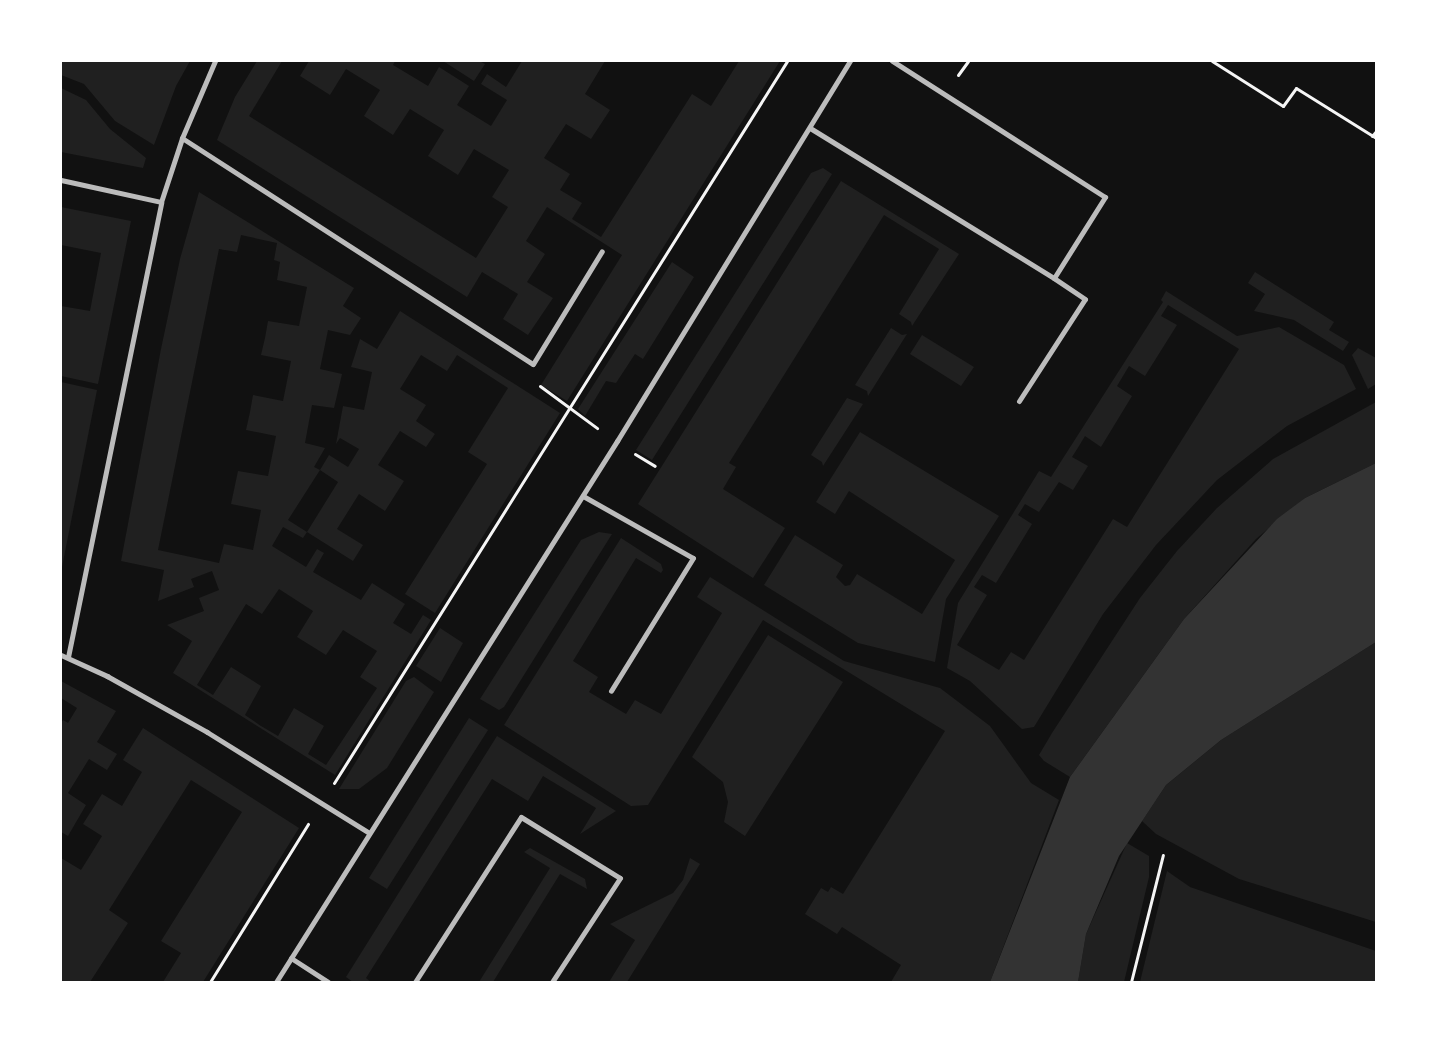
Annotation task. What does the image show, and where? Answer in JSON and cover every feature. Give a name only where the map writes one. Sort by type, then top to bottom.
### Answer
[{"type":"street","points":[[68,657],[161,202],[182,138],[215,61]]},
{"type":"street","points":[[276,982],[617,442],[850,61]]},
{"type":"street","points":[[892,61],[1105,196],[1054,278]]},
{"type":"street","points":[[810,128],[1085,299],[1019,401]]},
{"type":"street","points":[[182,138],[533,364],[602,251]]},
{"type":"street","points":[[61,180],[161,202]]},
{"type":"street","points":[[583,496],[693,558],[611,691]]},
{"type":"street","points":[[61,655],[68,657],[206,732],[370,833]]},
{"type":"street","points":[[415,982],[522,817],[620,878],[552,982]]},
{"type":"street","points":[[291,958],[328,982]]},
{"type":"path","points":[[210,982],[787,61]]},
{"type":"path","points":[[1212,61],[1283,106],[1296,88],[1374,138],[1376,131]]},
{"type":"path","points":[[533,364],[541,390],[655,466]]},
{"type":"path","points":[[1131,982],[1163,854]]},
{"type":"shaded area","points":[[61,61],[190,61],[176,86],[154,145],[115,121],[84,84],[61,75]]},
{"type":"shaded area","points":[[257,61],[282,61],[249,116],[476,258],[508,207],[492,197],[509,170],[474,149],[458,175],[428,156],[444,130],[410,109],[393,135],[364,116],[380,90],[346,69],[330,95],[300,76],[309,61],[395,61],[393,65],[428,86],[439,67],[469,86],[457,105],[491,126],[507,100],[481,84],[487,74],[506,87],[522,61],[605,61],[585,94],[610,110],[591,139],[566,124],[544,158],[570,174],[560,190],[582,203],[572,219],[601,237],[692,94],[711,106],[739,61],[780,61],[567,401],[541,385],[622,255],[547,207],[526,241],[545,254],[527,282],[553,298],[528,335],[503,319],[518,294],[482,272],[467,297],[217,140],[235,97]]},
{"type":"shaded area","points":[[443,61],[479,61],[485,64],[474,81]]},
{"type":"shaded area","points":[[61,88],[86,100],[110,129],[146,158],[143,168],[61,152]]},
{"type":"shaded area","points":[[823,168],[832,174],[652,460],[636,450],[811,173]]},
{"type":"shaded area","points":[[841,181],[959,254],[912,326],[911,322],[899,314],[939,249],[884,215],[729,463],[736,467],[723,489],[785,528],[753,578],[638,504]]},
{"type":"shaded area","points":[[199,192],[354,288],[343,306],[361,318],[350,335],[328,330],[320,369],[342,374],[334,408],[312,405],[305,443],[325,448],[314,467],[320,470],[288,520],[307,532],[303,538],[283,527],[272,546],[306,567],[317,549],[324,553],[313,572],[361,600],[372,583],[405,604],[393,623],[411,634],[423,615],[431,620],[335,775],[173,673],[192,641],[167,625],[204,611],[199,598],[219,590],[212,571],[191,579],[194,587],[158,601],[164,570],[121,561],[180,259]],"holes":[[[241,235],[277,243],[274,260],[280,262],[277,280],[307,287],[299,326],[268,321],[261,355],[291,361],[283,401],[253,395],[246,430],[276,436],[268,476],[238,471],[231,504],[261,510],[253,550],[224,544],[219,563],[158,550],[219,249],[237,252]],[[279,589],[313,611],[297,637],[326,655],[343,630],[377,651],[360,677],[377,688],[326,765],[308,754],[324,726],[294,708],[278,736],[261,726],[245,715],[261,686],[231,667],[213,695],[197,685],[246,604],[262,614]]]},
{"type":"shaded area","points":[[61,207],[131,221],[98,384],[61,376],[61,306],[90,311],[101,253],[61,245]]},
{"type":"shaded area","points":[[672,262],[694,277],[643,359],[635,354],[616,383],[606,381],[585,416],[578,409]]},
{"type":"shaded area","points":[[1255,272],[1334,322],[1329,330],[1349,342],[1343,351],[1294,320],[1254,311],[1265,294],[1248,283]]},
{"type":"shaded area","points":[[1166,291],[1237,336],[1279,327],[1344,365],[1356,389],[1287,426],[1217,480],[1156,545],[1103,614],[1034,727],[1022,729],[970,681],[947,668],[958,603],[1039,471],[1051,477],[1163,302],[1161,300]],"holes":[[[1168,305],[1239,349],[1127,527],[1113,519],[1024,660],[1011,652],[999,670],[957,645],[987,595],[974,587],[982,575],[996,583],[1032,524],[1018,515],[1025,504],[1039,512],[1059,482],[1073,490],[1088,466],[1072,457],[1085,436],[1101,447],[1132,396],[1117,386],[1129,366],[1145,376],[1177,325],[1161,316]]]},
{"type":"shaded area","points":[[400,311],[560,413],[435,613],[405,594],[487,464],[468,452],[508,388],[457,355],[447,371],[421,355],[400,389],[426,405],[416,421],[435,434],[426,447],[400,431],[378,465],[404,481],[385,511],[359,494],[337,529],[363,545],[353,561],[307,532],[338,482],[320,470],[329,455],[348,467],[359,449],[340,438],[336,444],[343,406],[364,410],[372,372],[351,367],[360,339],[377,349]]},
{"type":"shaded area","points":[[891,328],[902,335],[907,334],[868,396],[867,391],[855,385]]},
{"type":"shaded area","points":[[922,335],[974,367],[961,386],[910,354]]},
{"type":"shaded area","points":[[1358,348],[1376,358],[1376,384],[1368,389],[1352,355]]},
{"type":"shaded area","points":[[61,382],[97,390],[61,572]]},
{"type":"shaded area","points":[[847,398],[863,404],[823,466],[822,462],[811,455]]},
{"type":"shaded area","points":[[1376,402],[1376,463],[1305,498],[1256,539],[1184,619],[1070,777],[1044,761],[1039,755],[1052,733],[1140,598],[1177,551],[1217,508],[1273,459]]},
{"type":"shaded area","points":[[860,432],[999,516],[946,599],[935,662],[858,643],[764,585],[795,535],[843,565],[836,577],[845,586],[850,585],[857,574],[922,614],[955,560],[849,491],[835,514],[816,502]]},
{"type":"shaded area","points":[[1376,463],[1376,642],[1221,740],[1166,785],[1119,856],[1086,934],[1078,982],[990,982],[1070,777],[1184,619],[1277,519],[1305,498]]},
{"type":"shaded area","points":[[599,532],[612,534],[504,707],[499,710],[480,699],[581,540]]},
{"type":"shaded area","points":[[621,538],[661,564],[663,570],[661,573],[636,558],[573,661],[598,677],[589,692],[626,714],[635,700],[661,714],[722,613],[697,597],[710,577],[844,661],[940,688],[990,726],[1031,783],[1059,800],[990,982],[891,982],[901,965],[842,927],[837,934],[805,914],[821,888],[828,892],[831,887],[843,894],[945,731],[763,620],[648,805],[631,806],[504,725]]},
{"type":"shaded area","points":[[440,628],[463,643],[441,682],[416,666]]},
{"type":"shaded area","points":[[768,635],[843,682],[745,836],[724,822],[728,802],[723,782],[692,757]]},
{"type":"shaded area","points":[[1376,642],[1376,922],[1239,879],[1156,834],[1142,821],[1166,785],[1221,740]]},
{"type":"shaded area","points":[[414,677],[434,692],[387,768],[359,789],[339,789],[406,681]]},
{"type":"shaded area","points":[[61,681],[116,711],[97,742],[117,754],[107,770],[89,759],[68,793],[86,805],[68,836],[61,832],[61,723],[63,720],[68,723],[77,708],[61,698]]},
{"type":"shaded area","points":[[469,718],[488,730],[387,889],[369,878]]},
{"type":"shaded area","points":[[143,728],[299,828],[203,982],[163,982],[181,953],[161,941],[242,812],[191,780],[109,910],[128,923],[90,982],[61,982],[61,858],[81,870],[102,836],[83,824],[102,794],[122,806],[142,772],[123,760]]},
{"type":"shaded area","points":[[497,736],[616,811],[580,834],[596,808],[543,776],[528,801],[492,779],[366,978],[371,982],[353,982],[346,977]]},
{"type":"shaded area","points":[[1127,843],[1149,856],[1149,877],[1124,982],[1078,982],[1086,934]]},
{"type":"shaded area","points":[[530,848],[585,879],[587,889],[560,874],[493,982],[479,982],[550,868],[524,852]]},
{"type":"shaded area","points":[[690,858],[700,864],[627,982],[609,982],[635,940],[610,924],[673,893],[683,880]]},
{"type":"shaded area","points":[[1167,871],[1190,887],[1376,951],[1376,982],[1140,982]]}]
